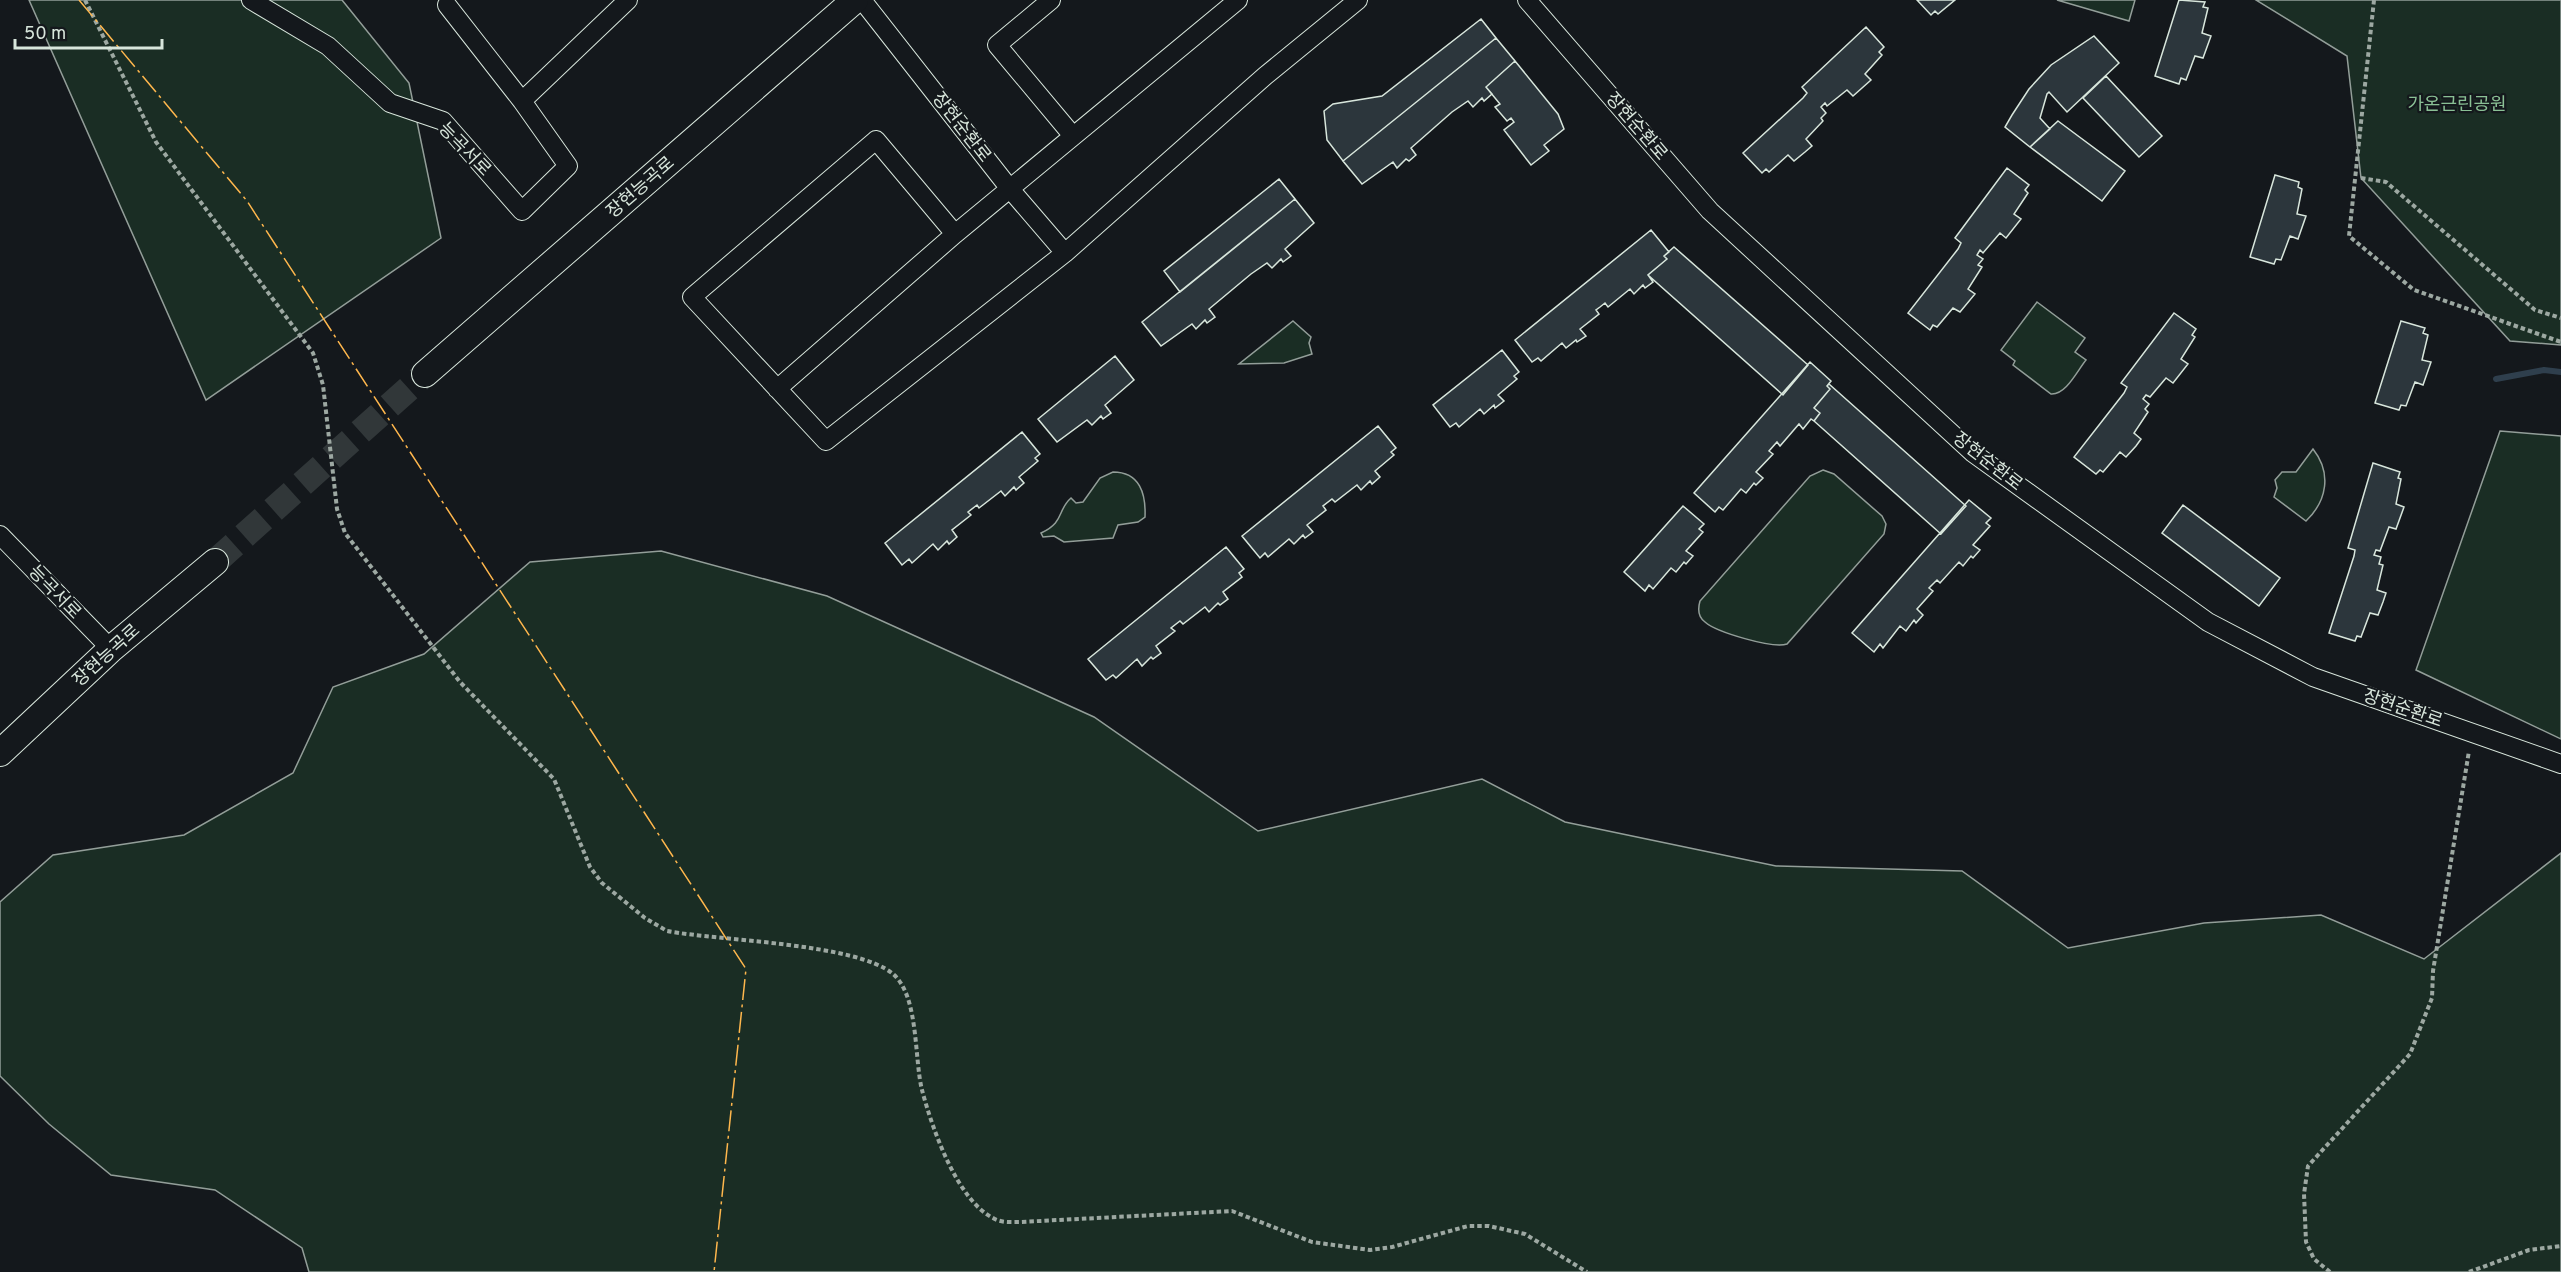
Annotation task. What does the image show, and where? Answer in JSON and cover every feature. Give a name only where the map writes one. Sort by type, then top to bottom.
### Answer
[{"type":"main road","name":"장현능곡로","points":[[425,374],[855,0]]},
{"type":"main road","name":"장현능곡로","points":[[0,753],[111,649],[215,562]]},
{"type":"street","name":"능곡서로","points":[[251,0],[328,46],[390,103],[443,121],[522,211],[568,166],[522,101]]},
{"type":"street","points":[[447,2],[522,101],[628,0]]},
{"type":"street","name":"장현순환로","points":[[862,0],[1011,189],[1065,253]]},
{"type":"street","points":[[1051,0],[997,45],[1073,136]]},
{"type":"street","points":[[777,389],[955,234],[1238,0]]},
{"type":"street","points":[[955,234],[876,140],[692,297],[826,441],[1065,253],[1265,76],[1358,0]]},
{"type":"street","name":"장현순환로","points":[[1527,0],[1710,211],[1973,453],[2208,622],[2313,677],[2561,764]]},
{"type":"street","name":"능곡서로","points":[[0,535],[111,649]]},
{"type":"path","points":[[85,0],[156,142],[313,353],[323,385],[333,485],[337,509],[345,533],[460,682],[554,779],[591,867],[618,897],[656,926],[667,931],[842,953],[873,963],[894,974],[904,987],[908,998],[922,1090],[929,1110],[958,1182],[982,1211],[995,1220],[1007,1222],[1232,1211],[1312,1242],[1370,1250],[1392,1247],[1468,1226],[1489,1226],[1525,1234],[1587,1272]]},
{"type":"path","points":[[2374,0],[2349,236],[2414,290],[2561,342]]},
{"type":"path","points":[[2361,178],[2386,182],[2535,310],[2561,318]]},
{"type":"path","points":[[2330,1272],[2314,1259],[2306,1242],[2305,1177],[2315,1155],[2410,1054],[2423,1022],[2432,998],[2433,971],[2472,733]]},
{"type":"path","points":[[2469,1272],[2529,1250],[2561,1246]]},
{"type":"green space","points":[[29,0],[342,0],[409,83],[441,238],[206,400]]},
{"type":"green space","points":[[2057,0],[2135,0],[2129,21]]},
{"type":"green space","name":"가온근린공원","points":[[2256,0],[2561,0],[2561,345],[2510,341],[2361,178],[2347,56]]},
{"type":"green space","points":[[2037,302],[2085,338],[2075,352],[2086,360],[2062,391],[2051,394],[2013,365],[2015,361],[2001,350]]},
{"type":"green space","points":[[1293,321],[1311,337],[1309,343],[1312,354],[1284,363],[1239,364]]},
{"type":"green space","points":[[2500,431],[2561,436],[2561,739],[2416,670]]},
{"type":"green space","points":[[2313,449],[2319,458],[2325,477],[2319,505],[2306,521],[2274,497],[2277,488],[2275,480],[2282,472],[2296,472]]},
{"type":"green space","points":[[1823,470],[1834,474],[1882,516],[1886,524],[1884,534],[1787,644],[1770,644],[1745,639],[1705,622],[1699,612],[1700,601],[1810,476]]},
{"type":"green space","points":[[1113,472],[1130,476],[1140,486],[1145,517],[1138,522],[1118,525],[1113,538],[1064,542],[1054,536],[1043,537],[1041,533],[1054,525],[1071,498],[1076,503],[1083,502],[1100,478]]},
{"type":"green space","points":[[661,551],[827,596],[1094,717],[1258,831],[1482,779],[1565,822],[1776,866],[1962,871],[2068,948],[2204,923],[2321,915],[2424,959],[2561,853],[2561,1272],[309,1272],[302,1248],[215,1190],[111,1175],[49,1124],[0,1076],[0,902],[53,855],[184,835],[293,773],[333,687],[424,654],[530,562]]},
{"type":"building","points":[[1917,0],[1955,0],[1938,14],[1935,11],[1931,15]]},
{"type":"building","points":[[2179,0],[2205,2],[2203,7],[2208,8],[2202,33],[2211,36],[2203,58],[2195,56],[2186,80],[2181,78],[2179,84],[2155,76]]},
{"type":"building","points":[[1481,19],[1496,38],[1343,161],[1327,140],[1324,111],[1333,104],[1382,96]]},
{"type":"building","points":[[1866,27],[1884,47],[1879,52],[1882,55],[1865,74],[1871,80],[1853,96],[1847,90],[1827,106],[1825,103],[1821,107],[1826,113],[1821,118],[1823,121],[1806,139],[1812,146],[1794,161],[1788,155],[1769,172],[1766,169],[1762,173],[1743,153],[1803,98],[1807,93],[1802,87]]},
{"type":"building","points":[[2094,36],[2119,63],[2067,112],[2049,92],[2040,118],[2050,129],[2030,147],[2005,127],[2029,89],[2051,65]]},
{"type":"building","points":[[1496,38],[1515,61],[1486,87],[1492,94],[1484,101],[1482,98],[1473,107],[1468,101],[1452,112],[1411,148],[1416,155],[1409,161],[1406,159],[1397,168],[1393,162],[1362,184],[1343,161]]},
{"type":"building","points":[[1515,61],[1558,114],[1564,129],[1544,145],[1549,151],[1531,165],[1504,130],[1514,122],[1511,118],[1507,121],[1495,107],[1500,104],[1486,87]]},
{"type":"building","points":[[2106,76],[2162,136],[2139,157],[2083,98]]},
{"type":"building","points":[[2058,121],[2125,171],[2102,201],[2030,147]]},
{"type":"building","points":[[2007,168],[2029,185],[2025,190],[2028,193],[2014,214],[2021,219],[2006,238],[2000,233],[1983,253],[1980,250],[1977,255],[1983,259],[1978,265],[1982,267],[1968,289],[1975,294],[1960,312],[1953,308],[1937,327],[1933,325],[1930,330],[1908,313],[1958,249],[1961,243],[1955,238]]},
{"type":"building","points":[[2275,175],[2299,182],[2298,187],[2302,189],[2297,214],[2306,216],[2298,239],[2290,236],[2281,260],[2276,259],[2274,264],[2250,257]]},
{"type":"building","points":[[1279,179],[1295,199],[1180,292],[1164,271]]},
{"type":"building","points":[[1295,199],[1314,223],[1285,249],[1291,256],[1283,262],[1281,259],[1272,268],[1267,263],[1251,274],[1209,309],[1215,317],[1207,323],[1205,320],[1196,329],[1192,324],[1161,346],[1142,322]]},
{"type":"building","points":[[1651,230],[1669,252],[1664,256],[1667,259],[1648,275],[1653,282],[1645,288],[1643,285],[1634,294],[1630,289],[1608,307],[1605,303],[1596,310],[1599,314],[1580,329],[1586,336],[1566,348],[1562,343],[1541,361],[1538,358],[1532,362],[1515,340]]},
{"type":"building","points":[[1674,247],[1808,365],[1783,395],[1648,275],[1667,259],[1664,256]]},
{"type":"building","points":[[2174,313],[2196,329],[2192,335],[2195,337],[2181,359],[2188,364],[2173,383],[2166,378],[2150,397],[2146,395],[2143,399],[2149,404],[2145,409],[2148,412],[2134,433],[2141,439],[2136,446],[2126,457],[2120,452],[2103,472],[2100,470],[2096,474],[2074,457],[2124,393],[2127,387],[2121,383]]},
{"type":"building","points":[[2401,321],[2425,328],[2423,333],[2428,335],[2422,360],[2431,362],[2423,385],[2415,382],[2406,406],[2401,405],[2399,410],[2375,403]]},
{"type":"building","points":[[1502,350],[1519,372],[1514,376],[1517,379],[1498,395],[1504,401],[1495,408],[1494,405],[1484,414],[1480,409],[1459,427],[1456,423],[1450,427],[1433,405]]},
{"type":"building","points":[[1115,356],[1134,380],[1105,405],[1111,413],[1103,419],[1101,416],[1092,425],[1087,420],[1057,442],[1038,419]]},
{"type":"building","points":[[1810,362],[1831,381],[1827,386],[1830,389],[1814,408],[1820,413],[1803,429],[1799,424],[1780,446],[1777,442],[1769,451],[1773,454],[1756,472],[1763,478],[1756,485],[1754,483],[1746,493],[1741,489],[1723,510],[1719,507],[1715,512],[1694,493]]},
{"type":"building","points":[[1829,384],[1966,506],[1941,534],[1814,421],[1820,413],[1814,408],[1830,389],[1827,386]]},
{"type":"building","points":[[1378,426],[1396,448],[1391,452],[1394,455],[1375,471],[1380,477],[1372,484],[1370,481],[1361,490],[1357,485],[1335,502],[1332,499],[1323,506],[1326,510],[1307,525],[1313,532],[1305,538],[1303,535],[1294,544],[1289,539],[1268,557],[1265,553],[1260,558],[1242,536]]},
{"type":"building","points":[[1022,432],[1040,454],[1035,458],[1038,461],[1019,477],[1024,483],[1016,490],[1014,487],[1005,496],[1001,491],[979,508],[977,505],[968,512],[971,515],[952,530],[957,537],[949,544],[947,541],[938,550],[933,544],[912,563],[909,559],[902,565],[885,543]]},
{"type":"building","points":[[2373,463],[2400,472],[2398,478],[2401,479],[2396,504],[2404,507],[2396,529],[2389,527],[2380,551],[2376,550],[2374,555],[2381,557],[2379,564],[2383,565],[2377,590],[2386,593],[2383,602],[2378,615],[2370,613],[2361,637],[2357,636],[2355,641],[2329,633],[2354,556],[2355,550],[2348,548]]},
{"type":"building","points":[[1969,500],[1991,518],[1986,523],[1990,526],[1973,545],[1980,550],[1963,566],[1959,562],[1940,583],[1937,580],[1929,588],[1933,591],[1917,609],[1923,615],[1916,623],[1914,620],[1906,631],[1900,626],[1883,648],[1880,644],[1874,652],[1852,633]]},
{"type":"building","points":[[2183,505],[2280,578],[2259,606],[2162,533]]},
{"type":"building","points":[[1683,506],[1704,524],[1699,529],[1703,532],[1686,551],[1693,556],[1676,572],[1671,568],[1653,589],[1649,585],[1645,591],[1624,572]]},
{"type":"building","points":[[1226,547],[1244,569],[1239,573],[1242,577],[1223,592],[1228,599],[1220,605],[1218,603],[1209,612],[1205,607],[1183,624],[1180,621],[1171,628],[1175,631],[1156,646],[1161,653],[1153,659],[1151,657],[1142,666],[1137,659],[1116,678],[1113,675],[1106,680],[1088,659]]},
{"type":"waterway","points":[[2496,379],[2544,370],[2561,372]]},
{"type":"tunnel","points":[[215,562],[425,374]]},
{"type":"power","points":[[79,0],[247,201],[746,969],[714,1272]]}]
